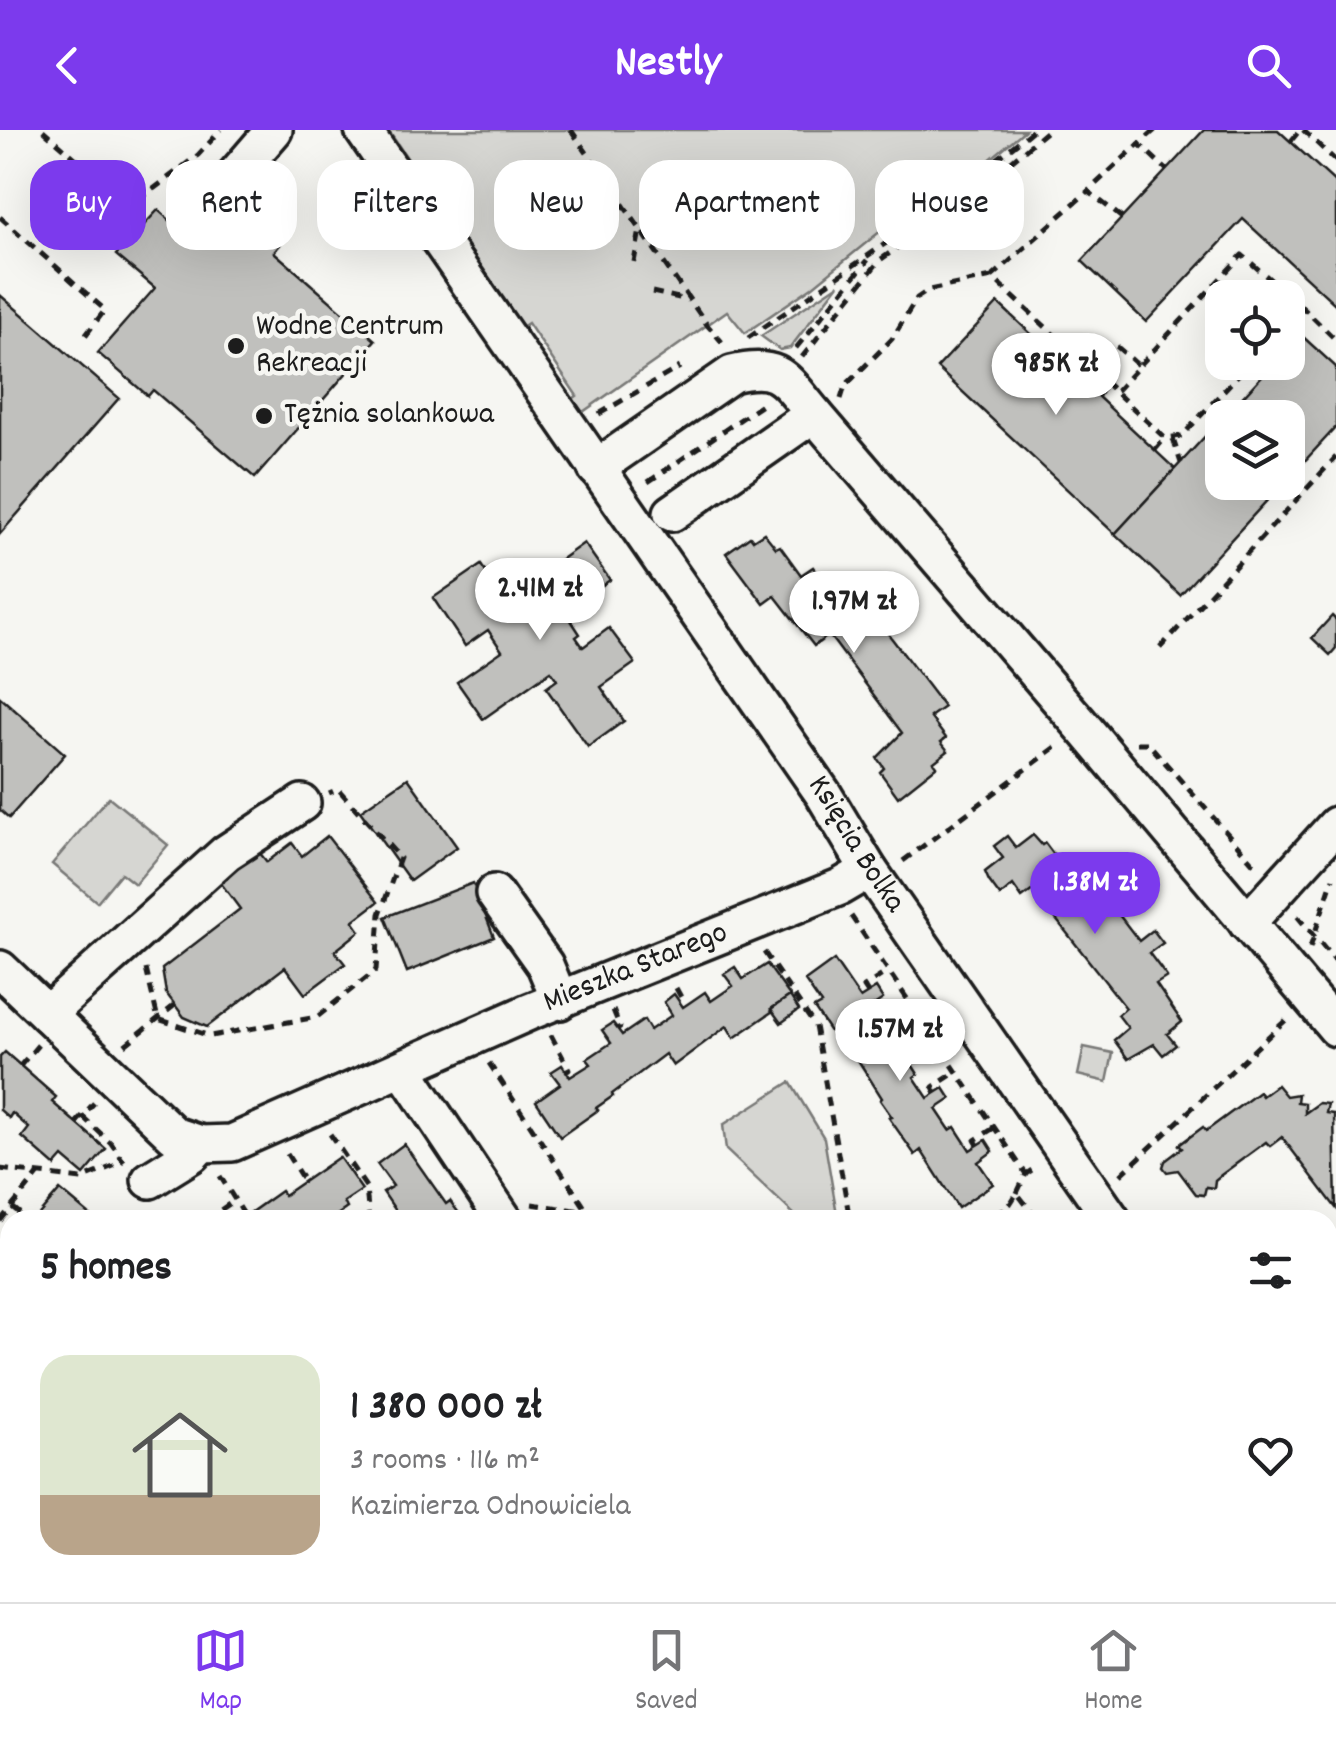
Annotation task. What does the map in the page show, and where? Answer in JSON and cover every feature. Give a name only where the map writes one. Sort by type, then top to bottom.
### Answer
[{"type":"street","points":[[248,160],[274,130]]},
{"type":"street","name":"Księcia Bolka","points":[[363,130],[824,794],[873,875],[1097,1210]]},
{"type":"street","points":[[596,468],[732,374],[756,368],[788,371],[827,413],[1336,1028]]},
{"type":"street","points":[[672,513],[827,413]]},
{"type":"street","points":[[46,1025],[137,932],[226,853],[302,803]]},
{"type":"street","points":[[1247,923],[1336,825]]},
{"type":"street","name":"Mieszka Starego","points":[[209,1157],[232,1143],[403,1069],[553,1012],[873,875]]},
{"type":"street","points":[[494,892],[545,965],[553,1012]]},
{"type":"street","points":[[0,969],[46,1025],[174,1135],[209,1157]]},
{"type":"street","points":[[403,1069],[496,1209]]},
{"type":"street","points":[[150,1180],[192,1154],[209,1157]]},
{"type":"path","points":[[43,130],[131,206],[198,154],[222,130]]},
{"type":"path","points":[[788,371],[790,355],[874,254],[956,194],[1033,130]]},
{"type":"path","points":[[634,488],[766,402],[880,260],[964,200],[1048,130]]},
{"type":"path","points":[[827,413],[845,386],[892,339],[918,298],[929,290],[992,277],[1155,130]]},
{"type":"path","points":[[1290,141],[1301,130],[1336,161]]},
{"type":"path","points":[[574,131],[639,225]]},
{"type":"path","points":[[1140,144],[1166,170]]},
{"type":"path","points":[[1088,191],[1122,218]]},
{"type":"path","points":[[0,217],[104,310],[84,336]]},
{"type":"path","points":[[634,262],[639,238]]},
{"type":"path","points":[[656,250],[722,342]]},
{"type":"path","points":[[1218,280],[1242,254],[1271,280]]},
{"type":"path","points":[[992,277],[1169,438],[1181,463]]},
{"type":"path","points":[[652,292],[690,300]]},
{"type":"path","points":[[1116,391],[1205,294]]},
{"type":"path","points":[[1305,311],[1336,340]]},
{"type":"path","points":[[1042,344],[1052,330]]},
{"type":"path","points":[[1091,368],[1114,344],[1139,366]]},
{"type":"path","points":[[1214,400],[1233,380]]},
{"type":"path","points":[[1098,396],[1106,382]]},
{"type":"path","points":[[1155,450],[1169,438],[1182,436],[1205,410]]},
{"type":"path","points":[[1160,648],[1336,457]]},
{"type":"path","points":[[873,875],[1083,727]]},
{"type":"path","points":[[158,1019],[210,1036],[318,1016],[376,970],[380,914],[400,858],[338,789],[302,803]]},
{"type":"path","points":[[1099,1210],[1305,991],[1336,867]]},
{"type":"path","points":[[848,911],[1026,1174]]},
{"type":"path","points":[[137,932],[158,1019]]},
{"type":"path","points":[[757,941],[816,1026],[848,1210]]},
{"type":"path","points":[[868,993],[864,988],[887,972]]},
{"type":"path","points":[[121,1050],[175,1005]]},
{"type":"path","points":[[553,1012],[569,1069],[566,1071]]},
{"type":"path","points":[[903,1036],[900,1030],[918,1017]]},
{"type":"path","points":[[20,1066],[46,1025]]},
{"type":"path","points":[[480,1050],[587,1210]]},
{"type":"path","points":[[936,1093],[933,1087],[956,1072]]},
{"type":"path","points":[[76,1123],[102,1092]]},
{"type":"path","points":[[0,1169],[82,1179],[124,1162],[111,1143],[82,1116]]},
{"type":"path","points":[[321,1121],[366,1186],[368,1210]]},
{"type":"path","points":[[978,1145],[975,1140],[994,1128]]},
{"type":"path","points":[[278,1140],[304,1182]]},
{"type":"path","points":[[209,1157],[241,1210]]},
{"type":"path","points":[[15,1210],[12,1208],[39,1174]]},
{"type":"path","points":[[1002,1210],[1017,1193],[1030,1210]]},
{"type":"path","points":[[220,1210],[235,1200]]},
{"type":"path","points":[[496,1209],[527,1210]]},
{"type":"shaded area","points":[[388,130],[1025,130],[989,160],[875,160],[875,236],[812,287],[745,333],[727,311],[580,414],[568,402],[577,396],[528,323],[519,329],[509,307],[470,250],[474,250],[474,160],[409,160]]},
{"type":"shaded area","points":[[839,284],[790,348],[780,350],[761,336]]},
{"type":"shaded area","points":[[109,797],[168,845],[135,884],[121,873],[97,902],[52,864]]},
{"type":"shaded area","points":[[1084,1047],[1113,1053],[1107,1082],[1078,1075]]},
{"type":"shaded area","points":[[790,1082],[824,1138],[836,1210],[789,1210],[726,1150],[723,1125]]},
{"type":"building","points":[[1204,130],[1278,130],[1336,183],[1336,305],[1243,219],[1146,322],[1082,261]]},
{"type":"building","name":"Wodne Centrum Rekreacji","points":[[158,210],[166,217],[166,250],[276,250],[375,340],[255,478],[153,390],[148,396],[98,353],[155,288],[116,255],[121,250],[146,250],[146,223]]},
{"type":"building","points":[[0,295],[119,398],[0,534]]},
{"type":"building","points":[[998,303],[1175,469],[1115,534],[937,368]]},
{"type":"building","points":[[1305,339],[1336,367],[1336,427],[1305,461],[1305,400],[1240,400],[1258,380],[1305,380]]},
{"type":"building","points":[[1205,436],[1205,500],[1267,500],[1180,595],[1115,534]]},
{"type":"building","points":[[764,533],[776,548],[780,546],[801,575],[813,567],[852,617],[867,606],[944,707],[930,717],[946,738],[941,742],[948,751],[934,762],[937,766],[898,797],[880,772],[884,768],[877,758],[902,733],[829,635],[814,646],[775,596],[764,604],[726,553],[750,536],[753,540]]},
{"type":"building","points":[[584,543],[610,580],[565,611],[580,634],[576,637],[583,647],[609,628],[635,663],[601,687],[624,721],[588,747],[546,688],[557,680],[551,671],[483,719],[457,682],[502,651],[488,630],[465,646],[433,598],[481,565],[512,610],[522,604],[514,593]]},
{"type":"building","points":[[1332,616],[1336,620],[1336,648],[1330,655],[1312,638]]},
{"type":"building","points":[[0,697],[65,754],[9,818],[0,810]]},
{"type":"building","points":[[408,778],[457,847],[410,881],[360,811]]},
{"type":"building","points":[[1033,835],[1042,845],[1045,843],[1063,867],[1075,858],[1093,881],[1107,870],[1117,883],[1103,894],[1139,941],[1153,930],[1163,943],[1149,953],[1167,977],[1156,984],[1182,1022],[1167,1034],[1176,1045],[1163,1055],[1154,1044],[1128,1059],[1114,1040],[1128,1028],[1118,1015],[1126,1008],[1033,890],[1022,898],[1013,885],[1000,896],[989,881],[985,872],[1003,858],[994,846],[1007,836],[1016,848]]},
{"type":"building","points":[[327,836],[378,902],[353,921],[360,931],[335,951],[345,964],[305,994],[285,967],[207,1027],[184,1017],[166,993],[162,969],[240,909],[220,882],[259,852],[267,862],[292,843],[302,856]]},
{"type":"building","points":[[473,883],[494,937],[407,972],[385,917]]},
{"type":"building","points":[[834,960],[860,998],[876,988],[883,999],[868,1009],[876,1021],[880,1018],[896,1041],[911,1030],[919,1042],[904,1052],[928,1098],[944,1088],[951,1099],[936,1109],[950,1130],[955,1127],[970,1150],[986,1140],[993,1151],[978,1162],[993,1184],[958,1208],[921,1150],[915,1155],[889,1118],[892,1117],[882,1098],[846,1041],[839,1045],[814,1008],[821,1004],[805,981]]},
{"type":"building","points":[[767,964],[790,996],[773,1011],[734,1038],[727,1026],[673,1066],[665,1054],[560,1137],[536,1101],[560,1084],[551,1072],[562,1065],[570,1077],[591,1064],[587,1059],[611,1043],[602,1030],[613,1023],[622,1035],[644,1020],[650,1030],[672,1015],[664,1002],[674,994],[683,1007],[705,992],[711,1001],[733,986],[724,974],[735,967],[743,979]]},
{"type":"building","points":[[790,996],[799,1010],[781,1023],[771,1009]]},
{"type":"building","points":[[5,1052],[56,1097],[52,1102],[106,1149],[84,1175],[63,1157],[55,1166],[22,1137],[29,1128],[12,1113],[9,1118],[0,1110],[0,1057]]},
{"type":"building","points":[[1277,1085],[1286,1096],[1298,1094],[1297,1102],[1305,1103],[1305,1113],[1319,1103],[1328,1104],[1326,1113],[1334,1114],[1336,1208],[1282,1137],[1270,1146],[1266,1142],[1221,1175],[1214,1188],[1206,1187],[1204,1195],[1196,1194],[1178,1170],[1167,1172],[1163,1167],[1182,1148],[1179,1145],[1203,1127],[1206,1131],[1259,1092],[1262,1096]]},
{"type":"building","points":[[404,1144],[446,1204],[450,1201],[457,1210],[395,1210],[383,1192],[393,1186],[377,1164]]},
{"type":"building","points":[[339,1157],[362,1190],[344,1202],[344,1210],[254,1210],[281,1191],[284,1195]]},
{"type":"building","points":[[60,1190],[84,1210],[43,1210]]},
{"type":"place","name":"Wodne Centrum Rekreacji","points":[[236,346]]},
{"type":"place","name":"Tężnia solankowa","points":[[264,416]]}]
